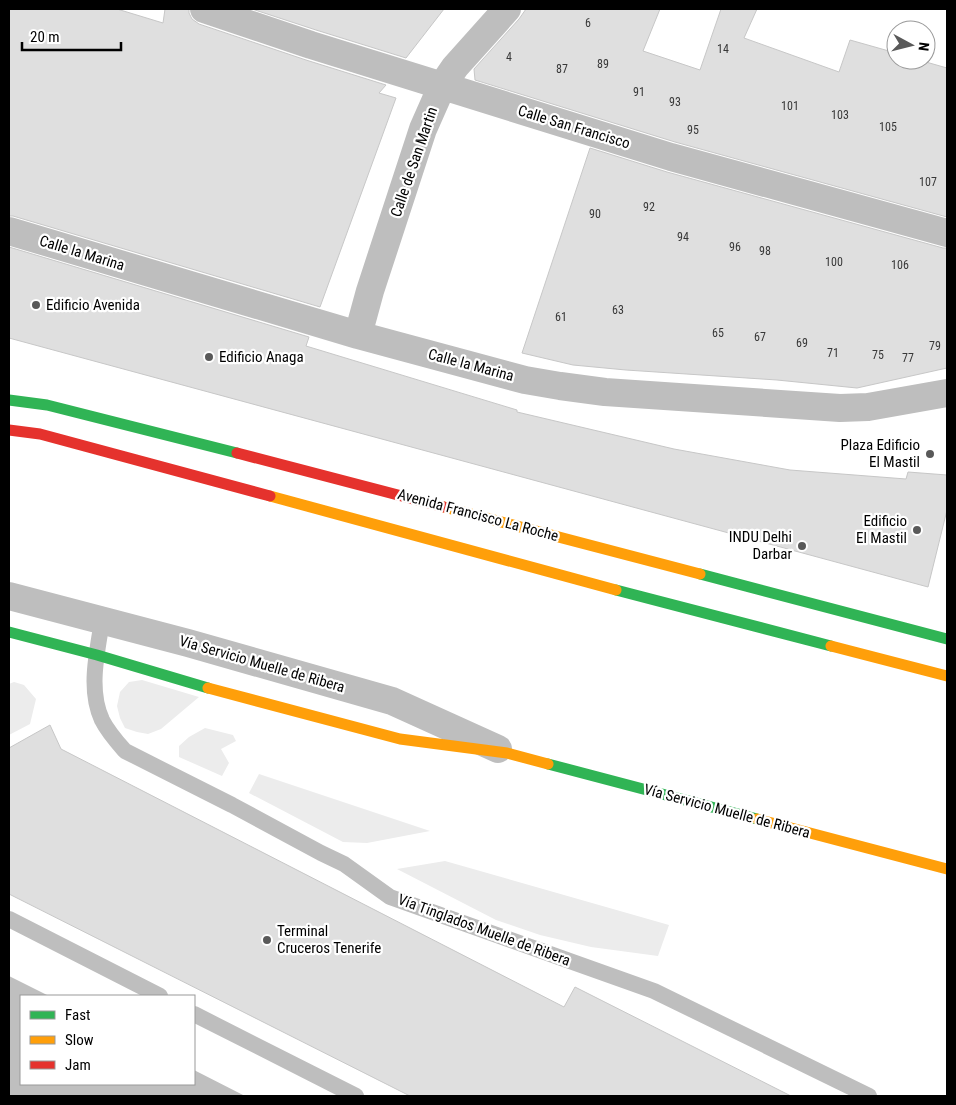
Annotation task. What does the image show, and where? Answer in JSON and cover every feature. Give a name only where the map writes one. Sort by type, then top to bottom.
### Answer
[{"type":"main road","points":[[9,400],[47,405]]},
{"type":"main road","name":"Avenida Francisco La Roche","points":[[47,405],[440,505],[947,639]]},
{"type":"main road","points":[[9,430],[40,434],[550,573],[947,676]]},
{"type":"main road","name":"Vía Servicio Muelle de Ribera","points":[[9,632],[400,739],[507,754],[947,869]]},
{"type":"street","name":"Calle San Francisco","points":[[204,9],[311,46],[670,157],[947,233]]},
{"type":"street","name":"Calle de San Martin","points":[[358,335],[370,291],[423,129],[442,86],[455,67],[507,9]]},
{"type":"street","name":"Calle la Marina","points":[[9,230],[358,335],[524,380],[605,392],[840,408],[868,407],[947,393]]},
{"type":"street","name":"Avenida Francisco La Roche","points":[[9,391],[47,405]]},
{"type":"street","name":"Vía Servicio Muelle de Ribera","points":[[9,596],[188,643],[392,701],[507,754]]},
{"type":"lane","name":"Vía Tinglados Muelle de Ribera","points":[[102,621],[95,680],[98,707],[103,721],[125,751],[232,804],[321,854],[344,864],[390,896],[654,991],[870,1096]]},
{"type":"lane","points":[[9,919],[158,995]]},
{"type":"lane","points":[[195,1015],[356,1096]]},
{"type":"shaded area","points":[[142,680],[199,697],[161,729],[148,734],[137,732],[125,728],[117,706],[120,692],[129,682]]},
{"type":"shaded area","points":[[14,682],[24,685],[36,699],[30,724],[9,735],[9,684]]},
{"type":"shaded area","points":[[205,728],[233,735],[236,741],[221,749],[229,763],[222,776],[179,757],[179,746],[189,737]]},
{"type":"shaded area","points":[[259,774],[430,831],[367,843],[343,842],[249,793]]},
{"type":"shaded area","points":[[445,861],[669,925],[658,956],[591,947],[540,935],[496,920],[397,869]]},
{"type":"shaded area","points":[[9,976],[47,995],[20,995],[20,1085],[195,1085],[195,1071],[245,1096],[9,1096]]},
{"type":"building","points":[[9,9],[117,9],[163,23],[165,9],[189,9],[192,19],[199,24],[386,85],[379,93],[396,98],[320,307],[9,216]]},
{"type":"building","points":[[252,9],[444,9],[406,58]]},
{"type":"building","points":[[526,9],[660,9],[643,51],[700,70],[721,9],[757,9],[744,38],[839,72],[850,40],[886,50],[886,70],[936,70],[936,65],[947,68],[947,217],[675,142],[475,80],[474,69]]},
{"type":"building","points":[[590,148],[667,172],[947,248],[947,368],[857,388],[777,380],[573,365],[522,353]]},
{"type":"building","points":[[9,247],[309,337],[306,346],[517,410],[517,412],[674,449],[790,470],[906,479],[908,472],[947,475],[947,510],[928,587],[9,338]]},
{"type":"building","name":"Terminal Cruceros Tenerife","points":[[50,725],[61,749],[564,1007],[575,987],[791,1096],[410,1096],[9,894],[9,748]]},
{"type":"traffic: fast","points":[[9,400],[47,405],[237,453]]},
{"type":"traffic: fast","points":[[700,574],[947,639]]},
{"type":"traffic: fast","points":[[616,590],[831,646]]},
{"type":"traffic: fast","points":[[9,632],[97,655],[208,688]]},
{"type":"traffic: fast","points":[[548,764],[757,819]]},
{"type":"traffic: slow","points":[[270,496],[616,590]]},
{"type":"traffic: slow","points":[[444,507],[700,574]]},
{"type":"traffic: slow","points":[[831,646],[947,676]]},
{"type":"traffic: slow","points":[[208,688],[400,739],[507,753],[548,764]]},
{"type":"traffic: slow","points":[[757,819],[947,869]]},
{"type":"traffic: jam","points":[[9,430],[40,434],[270,496]]},
{"type":"traffic: jam","points":[[237,453],[444,507]]},
{"type":"place","name":"Edificio Avenida","points":[[36,305]]},
{"type":"place","name":"Edificio Anaga","points":[[209,357]]},
{"type":"place","name":"Plaza Edificio El Mastil","points":[[930,454]]},
{"type":"place","name":"Edificio El Mastil","points":[[917,530]]},
{"type":"place","name":"INDU Delhi Darbar","points":[[802,546]]},
{"type":"place","name":"Terminal Cruceros Tenerife","points":[[267,940]]}]
